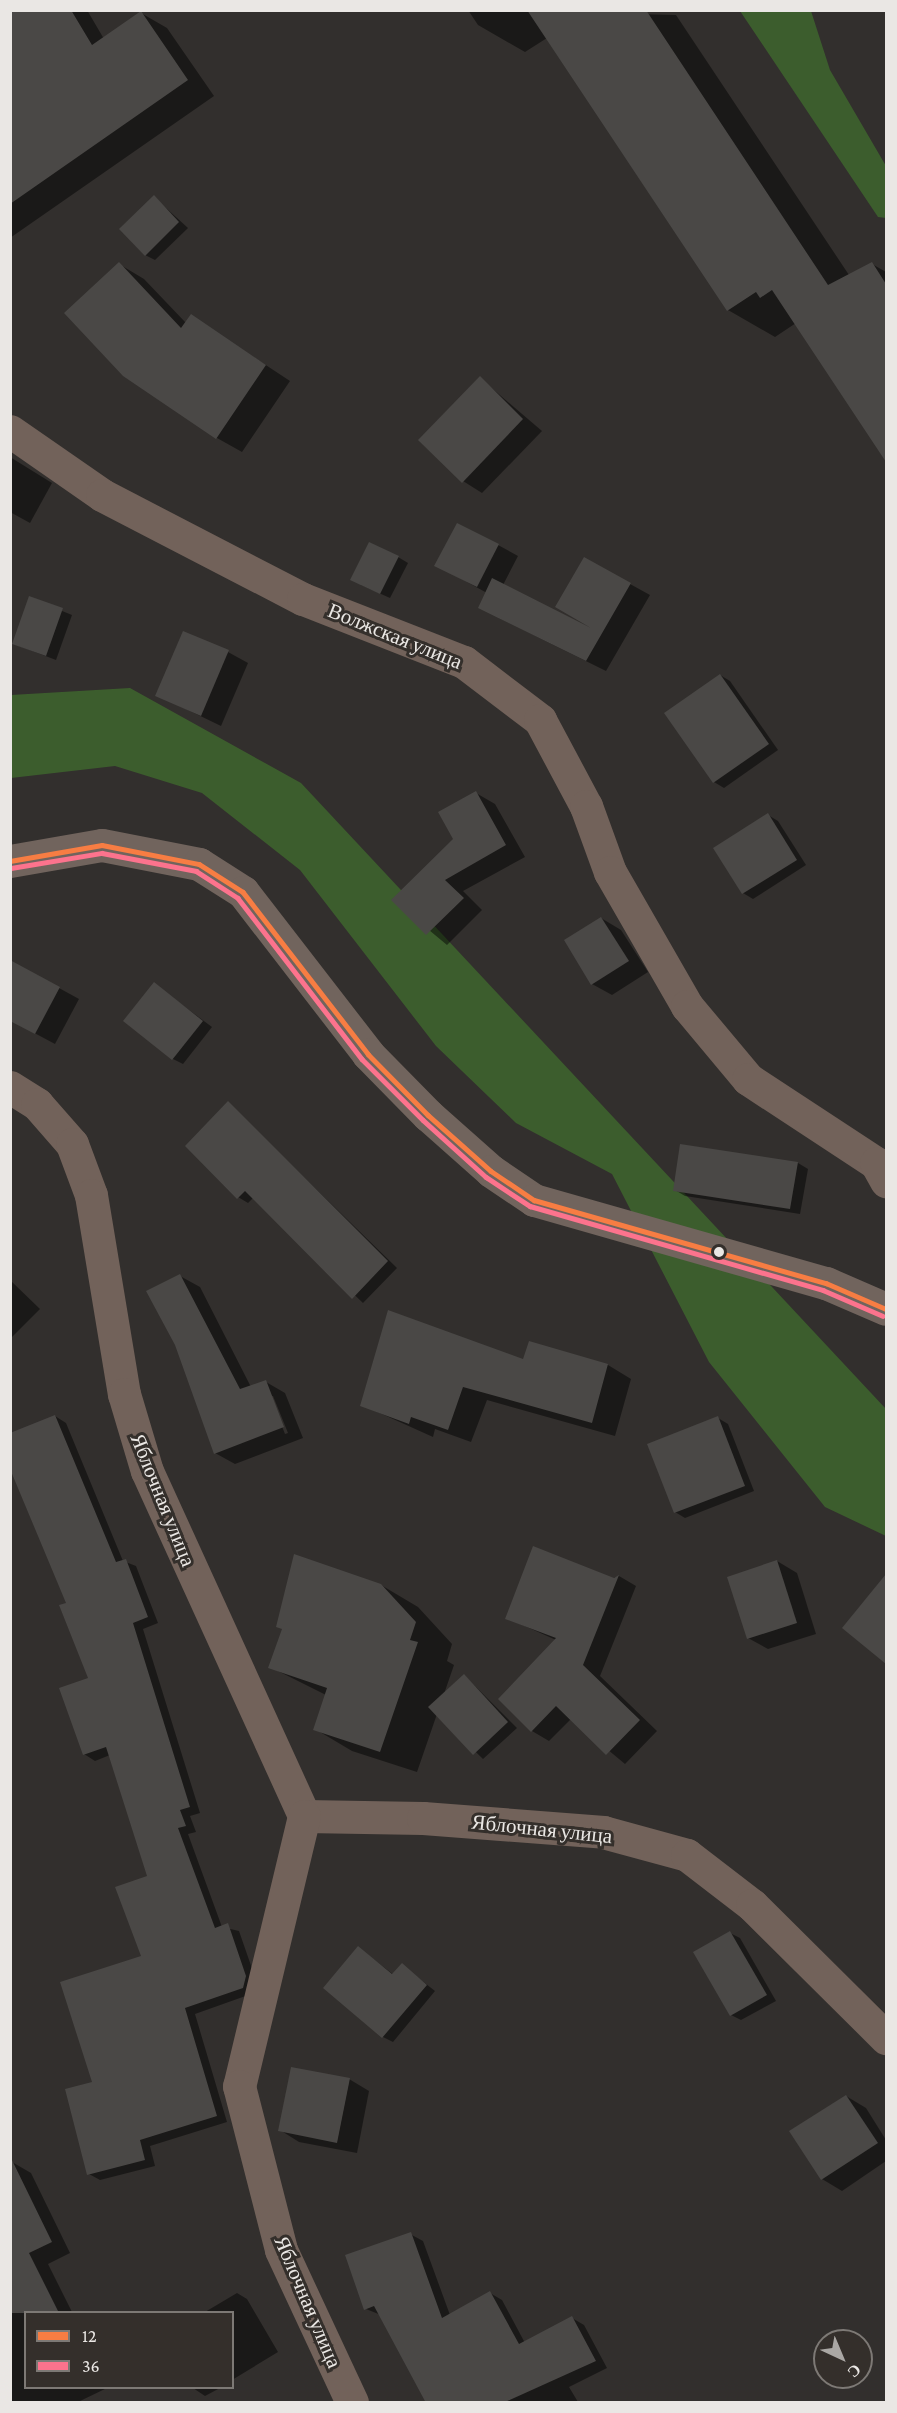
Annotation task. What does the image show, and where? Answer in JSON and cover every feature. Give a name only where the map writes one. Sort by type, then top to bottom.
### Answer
[{"type":"main road","points":[[10,861],[102,845],[199,864],[243,892],[368,1054],[428,1115],[491,1171],[534,1200],[815,1279],[886,1309]]},
{"type":"street","name":"Волжская улица","points":[[10,431],[102,495],[303,599],[464,662],[540,720],[586,806],[610,872],[687,1006],[748,1079],[876,1162],[886,1181]]},
{"type":"street","name":"Яблочная улица","points":[[10,1087],[37,1104],[72,1144],[91,1195],[124,1394],[147,1471],[304,1816],[239,2086],[281,2250],[352,2403]]},
{"type":"street","name":"Яблочная улица","points":[[304,1816],[423,1818],[603,1832],[687,1855],[752,1905],[886,2038]]},
{"type":"green space","points":[[740,11],[811,11],[830,70],[886,166],[886,218],[878,217]]},
{"type":"green space","points":[[130,688],[301,783],[886,1409],[886,1536],[825,1507],[709,1362],[612,1174],[516,1123],[436,1046],[300,870],[202,793],[115,766],[11,778],[11,695]]},
{"type":"building","points":[[10,10],[71,10],[92,45],[141,11],[188,80],[10,204]]},
{"type":"building","points":[[527,10],[646,10],[828,285],[872,262],[886,284],[886,462],[772,290],[760,298],[756,292],[727,311]]},
{"type":"building","points":[[154,195],[179,222],[145,256],[119,229]]},
{"type":"building","points":[[119,262],[181,328],[191,314],[266,365],[216,439],[123,376],[64,313]]},
{"type":"building","points":[[480,376],[523,419],[462,483],[418,440]]},
{"type":"building","points":[[457,523],[499,544],[477,587],[434,566]]},
{"type":"building","points":[[369,542],[399,556],[380,594],[350,580]]},
{"type":"building","points":[[584,557],[631,583],[586,661],[478,608],[492,578],[591,628],[555,607]]},
{"type":"building","points":[[29,596],[63,608],[46,656],[12,644]]},
{"type":"building","points":[[183,631],[229,650],[201,716],[155,696]]},
{"type":"building","points":[[720,674],[769,744],[713,783],[664,713]]},
{"type":"building","points":[[476,791],[506,845],[445,880],[464,898],[426,935],[391,900],[453,839],[438,812]]},
{"type":"building","points":[[768,813],[797,860],[742,894],[713,848]]},
{"type":"building","points":[[601,917],[629,961],[591,985],[564,940]]},
{"type":"building","points":[[10,960],[60,987],[35,1034],[10,1021]]},
{"type":"building","points":[[154,982],[203,1021],[172,1060],[123,1021]]},
{"type":"building","points":[[228,1101],[388,1261],[352,1299],[245,1191],[237,1199],[185,1146]]},
{"type":"building","points":[[680,1144],[798,1162],[790,1209],[673,1191]]},
{"type":"building","points":[[180,1274],[240,1389],[266,1380],[284,1427],[214,1454],[175,1345],[146,1291]]},
{"type":"building","points":[[388,1310],[523,1359],[529,1341],[608,1364],[592,1423],[463,1387],[448,1430],[411,1417],[409,1424],[360,1406]]},
{"type":"building","points":[[55,1415],[116,1562],[126,1559],[148,1617],[133,1623],[190,1807],[180,1810],[186,1826],[178,1828],[215,1928],[228,1923],[246,1976],[243,1988],[185,2008],[217,2116],[140,2140],[145,2160],[87,2175],[65,2089],[92,2082],[60,1982],[141,1956],[115,1887],[147,1876],[106,1747],[83,1755],[59,1688],[88,1678],[59,1605],[66,1603],[10,1469],[10,1433]]},
{"type":"building","points":[[718,1416],[745,1486],[674,1513],[647,1444]]},
{"type":"building","points":[[533,1546],[614,1578],[619,1575],[583,1665],[640,1720],[606,1755],[556,1706],[531,1732],[498,1699],[556,1638],[505,1619]]},
{"type":"building","points":[[294,1554],[381,1584],[416,1622],[410,1640],[418,1642],[380,1752],[313,1730],[327,1688],[268,1668],[282,1629],[276,1627]]},
{"type":"building","points":[[777,1560],[797,1623],[747,1639],[727,1577]]},
{"type":"building","points":[[886,1574],[886,1664],[842,1628]]},
{"type":"building","points":[[464,1674],[508,1722],[473,1755],[428,1707]]},
{"type":"building","points":[[730,1931],[767,1995],[730,2016],[693,1952]]},
{"type":"building","points":[[358,1946],[392,1974],[402,1963],[427,1985],[382,2038],[323,1988]]},
{"type":"building","points":[[291,2067],[350,2078],[337,2143],[278,2131]]},
{"type":"building","points":[[846,2095],[878,2143],[821,2180],[789,2131]]},
{"type":"building","points":[[10,2156],[52,2242],[29,2253],[58,2311],[10,2313]]},
{"type":"building","points":[[411,2232],[442,2318],[490,2291],[519,2344],[572,2316],[596,2361],[503,2403],[426,2403],[374,2306],[364,2310],[345,2255]]},
{"type":"transit line","name":"12","points":[[10,861],[102,845],[199,864],[243,892],[368,1054],[428,1115],[491,1171],[534,1200],[826,1283],[886,1309]]},
{"type":"transit line","name":"36","points":[[11,868],[102,853],[196,871],[238,898],[362,1059],[423,1120],[486,1177],[530,1206],[823,1290],[883,1316]]}]
